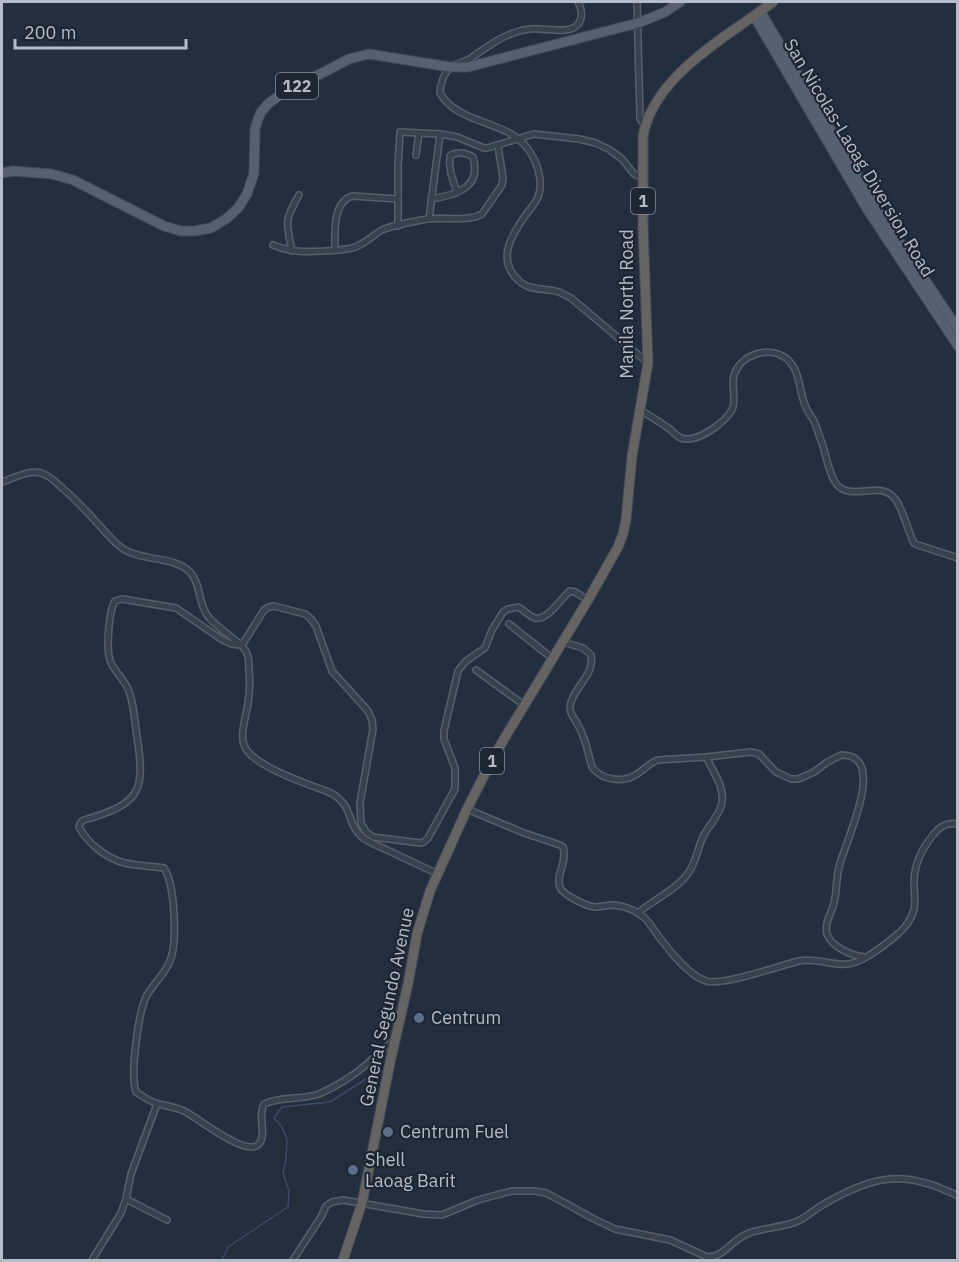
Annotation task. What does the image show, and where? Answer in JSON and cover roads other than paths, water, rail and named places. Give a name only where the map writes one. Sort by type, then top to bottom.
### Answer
[{"type":"highway","name":"Manila North Road","points":[[630,482],[632,456],[648,363],[643,178],[645,126],[654,105],[674,78],[706,50],[773,2]]},
{"type":"highway","name":"General Segundo Avenue","points":[[343,1260],[362,1203],[422,914],[438,874],[494,757],[618,547],[623,534],[630,482]]},
{"type":"main road","name":"122","points":[[2,173],[13,171],[52,174],[73,180],[164,226],[182,231],[211,228],[238,208],[247,194],[254,173],[255,129],[261,112],[280,95],[349,59],[369,54],[450,68],[468,67],[638,23],[665,12],[680,2]]},
{"type":"main road","name":"San Nicolas-Laoag Diversion Road","points":[[757,14],[880,213],[957,329]]},
{"type":"main road","name":"San Nicolas-Laoag Diversion Road","points":[[757,14],[867,209],[957,346]]},
{"type":"street","points":[[578,2],[582,15],[575,27],[564,30],[537,28],[517,32],[450,68],[442,80],[440,90],[443,98],[452,108],[493,125],[517,139],[527,147],[534,158],[538,168],[540,193],[509,243],[507,251],[511,270],[519,282],[571,298],[648,363]]},
{"type":"street","points":[[637,2],[640,119],[645,126]]},
{"type":"street","points":[[398,226],[399,133],[440,134],[457,137],[484,148],[498,146],[534,134],[590,141],[617,155],[634,174],[643,178]]},
{"type":"street","points":[[416,155],[419,133]]},
{"type":"street","points":[[429,219],[440,134]]},
{"type":"street","points":[[273,245],[292,251],[336,250],[357,247],[383,230],[398,226],[429,219],[471,218],[482,213],[502,185],[498,146]]},
{"type":"street","points":[[431,198],[449,196],[468,187],[474,175],[474,160],[469,154],[454,153],[449,159],[450,171],[457,192]]},
{"type":"street","points":[[292,251],[287,221],[299,195]]},
{"type":"street","points":[[336,250],[336,217],[347,198],[352,196],[398,199]]},
{"type":"street","points":[[640,410],[680,438],[701,436],[716,427],[732,410],[734,377],[742,362],[760,353],[779,354],[794,366],[805,407],[814,422],[838,486],[849,491],[879,490],[890,493],[897,502],[914,543],[957,558]]},
{"type":"street","points":[[2,482],[30,472],[42,473],[56,482],[123,549],[139,556],[162,560],[192,574],[198,585],[207,616],[247,652],[248,701],[243,733],[244,746],[247,751],[276,771],[331,793],[340,799],[347,807],[353,825],[370,843],[438,874]]},
{"type":"street","points":[[241,645],[268,607],[287,609],[305,614],[310,618],[316,626],[332,670],[368,711],[372,720],[360,803],[360,818],[364,828],[369,835],[378,839],[422,843],[428,838],[455,789],[455,768],[444,739],[444,732],[456,677],[461,666],[485,648],[497,620],[506,610],[518,608],[539,618],[549,613],[570,591],[588,600]]},
{"type":"street","points":[[241,645],[221,639],[176,608],[122,599],[113,604],[109,629],[109,659],[130,693],[141,777],[136,792],[130,799],[114,810],[84,820],[79,827],[102,853],[123,862],[166,870],[170,880],[174,914],[173,950],[168,966],[144,1003],[136,1041],[134,1070],[136,1092],[157,1104],[180,1109],[229,1140],[254,1147],[262,1137],[260,1115],[264,1104],[270,1101],[318,1094],[351,1076],[395,1040]]},
{"type":"street","points":[[509,624],[553,658]]},
{"type":"street","points":[[562,642],[583,648],[591,655],[590,669],[573,697],[570,709],[582,733],[596,772],[610,779],[622,780],[637,774],[658,760],[746,752],[756,753],[776,772],[798,779],[804,778],[838,756],[847,755],[858,761],[864,771],[864,783],[857,813],[839,866],[836,891],[826,932],[834,944],[849,953],[866,957]]},
{"type":"street","points":[[476,670],[524,705]]},
{"type":"street","points":[[638,913],[688,874],[705,833],[720,810],[723,798],[706,757]]},
{"type":"street","points":[[468,809],[563,847],[565,855],[560,889],[585,904],[614,905],[638,913],[648,922],[671,952],[694,974],[700,979],[711,982],[804,960],[849,964],[866,957],[898,933],[911,919],[915,905],[914,876],[921,852],[940,828],[949,823],[957,824]]},
{"type":"street","points":[[92,1260],[121,1213],[131,1174],[157,1104]]},
{"type":"street","points":[[293,1260],[326,1206],[343,1200],[423,1214],[442,1215],[478,1200],[500,1194],[535,1191],[546,1193],[615,1229],[670,1240],[710,1257],[717,1256],[740,1237],[750,1232],[782,1227],[798,1221],[842,1194],[877,1181],[897,1178],[924,1181],[957,1196]]},
{"type":"street","points":[[126,1198],[167,1220]]},
{"type":"waterway","points":[[222,1260],[228,1247],[288,1207],[289,1191],[283,1173],[287,1139],[282,1127],[274,1118],[282,1107],[330,1102],[369,1077],[384,1071]]},
{"type":"place","name":"Centrum","points":[[419,1018]]},
{"type":"place","name":"Centrum Fuel","points":[[388,1132]]},
{"type":"place","name":"Shell Laoag Barit","points":[[353,1170]]}]
